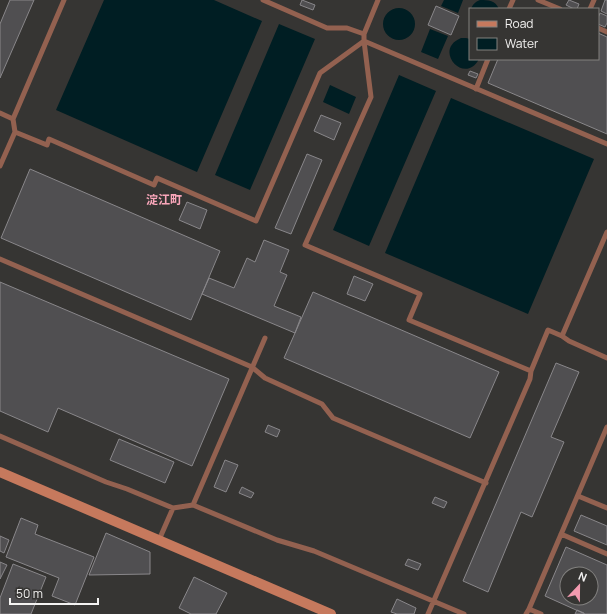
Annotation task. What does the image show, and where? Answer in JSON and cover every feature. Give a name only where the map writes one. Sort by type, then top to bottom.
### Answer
[{"type":"street","points":[[0,472],[331,614]]},
{"type":"lane","points":[[0,166],[15,132],[13,119],[64,0]]},
{"type":"lane","points":[[263,0],[327,28],[347,28],[364,34]]},
{"type":"lane","points":[[378,0],[364,34],[370,97],[305,245],[420,294],[409,320],[531,371]]},
{"type":"lane","points":[[538,0],[558,8]]},
{"type":"lane","points":[[15,132],[47,145],[49,139],[154,185],[157,178],[256,221],[320,73],[364,41]]},
{"type":"lane","points":[[364,41],[607,144]]},
{"type":"lane","points":[[476,89],[488,60]]},
{"type":"lane","points":[[0,113],[13,119]]},
{"type":"lane","points":[[562,336],[607,232]]},
{"type":"lane","points":[[0,260],[252,367],[265,378],[322,404],[333,418],[486,483]]},
{"type":"lane","points":[[428,614],[530,379],[531,371],[548,330],[607,358]]},
{"type":"lane","points":[[193,505],[265,338]]},
{"type":"lane","points":[[526,614],[607,426]]},
{"type":"lane","points":[[0,436],[106,482],[173,508],[193,505],[277,540],[314,551],[464,614]]},
{"type":"lane","points":[[578,496],[607,508]]},
{"type":"lane","points":[[159,540],[173,508]]},
{"type":"lane","points":[[561,534],[607,554]]},
{"type":"lane","points":[[529,609],[541,614]]},
{"type":"water","points":[[104,0],[214,0],[262,21],[197,172],[56,110]]},
{"type":"water","points":[[444,0],[463,0],[458,13],[441,6]]},
{"type":"water","points":[[480,0],[491,1],[496,4],[498,8],[472,8],[474,3]]},
{"type":"water","points":[[399,8],[405,9],[412,15],[415,24],[414,30],[408,37],[399,40],[393,39],[386,33],[383,24],[384,18],[390,11]]},
{"type":"water","points":[[279,24],[315,39],[250,190],[215,175]]},
{"type":"water","points":[[430,29],[448,36],[438,59],[421,52]]},
{"type":"water","points":[[461,38],[469,39],[469,60],[478,60],[473,66],[466,69],[454,63],[450,57],[450,50],[453,43]]},
{"type":"water","points":[[399,75],[436,91],[369,246],[333,230]]},
{"type":"water","points":[[330,85],[356,97],[349,114],[323,102]]},
{"type":"water","points":[[451,98],[594,159],[528,314],[385,253]]},
{"type":"building","points":[[10,0],[34,0],[0,78],[0,24]]},
{"type":"building","points":[[302,0],[315,5],[313,10],[300,5]]},
{"type":"building","points":[[569,0],[579,4],[577,8],[572,8],[566,5]]},
{"type":"building","points":[[605,0],[607,0],[607,14],[601,11]]},
{"type":"building","points":[[436,6],[459,16],[451,35],[428,25]]},
{"type":"building","points":[[600,13],[607,16],[607,23],[605,27],[599,24]]},
{"type":"building","points":[[599,33],[607,37],[607,134],[488,83],[498,60],[599,60]]},
{"type":"building","points":[[470,71],[478,74],[476,78],[468,75]]},
{"type":"building","points":[[321,115],[341,123],[334,140],[314,131]]},
{"type":"building","points":[[307,154],[322,160],[291,234],[275,228]]},
{"type":"building","points":[[30,169],[220,251],[191,320],[1,238]]},
{"type":"building","points":[[187,202],[207,210],[200,229],[179,220]]},
{"type":"building","points":[[264,240],[289,250],[280,272],[287,275],[274,306],[301,317],[295,333],[202,294],[209,278],[234,288],[247,258],[255,262]]},
{"type":"building","points":[[354,276],[373,284],[365,301],[347,294]]},
{"type":"building","points":[[0,282],[229,379],[192,466],[58,408],[48,432],[0,411]]},
{"type":"building","points":[[313,292],[499,372],[470,438],[284,358]]},
{"type":"building","points":[[556,363],[579,372],[551,437],[564,442],[532,517],[521,512],[488,592],[463,581]]},
{"type":"building","points":[[268,425],[280,430],[277,437],[265,432]]},
{"type":"building","points":[[119,439],[174,462],[165,483],[110,460]]},
{"type":"building","points":[[225,460],[238,465],[226,492],[214,487]]},
{"type":"building","points":[[242,487],[254,493],[251,498],[239,493]]},
{"type":"building","points":[[435,497],[447,502],[444,508],[432,503]]},
{"type":"building","points":[[581,515],[607,526],[607,545],[574,531]]},
{"type":"building","points":[[21,518],[38,525],[35,534],[94,557],[75,605],[52,596],[59,578],[6,557]]},
{"type":"building","points":[[106,533],[150,552],[150,574],[89,575]]},
{"type":"building","points":[[0,536],[9,540],[4,553],[0,551]]},
{"type":"building","points":[[566,547],[607,565],[607,614],[585,614],[567,606],[599,606],[599,566],[559,566],[559,602],[545,596]]},
{"type":"building","points":[[408,559],[421,564],[418,570],[405,565]]},
{"type":"building","points":[[0,562],[7,565],[0,579]]},
{"type":"building","points":[[13,564],[46,577],[31,614],[0,614],[0,598]]},
{"type":"building","points":[[194,577],[227,593],[216,614],[191,614],[179,608]]},
{"type":"building","points":[[397,599],[416,608],[414,614],[397,614],[391,612]]},
{"type":"building","points":[[577,610],[584,613],[584,614],[575,614]]},
{"type":"district","name":"淀江町","points":[[164,199]]}]
